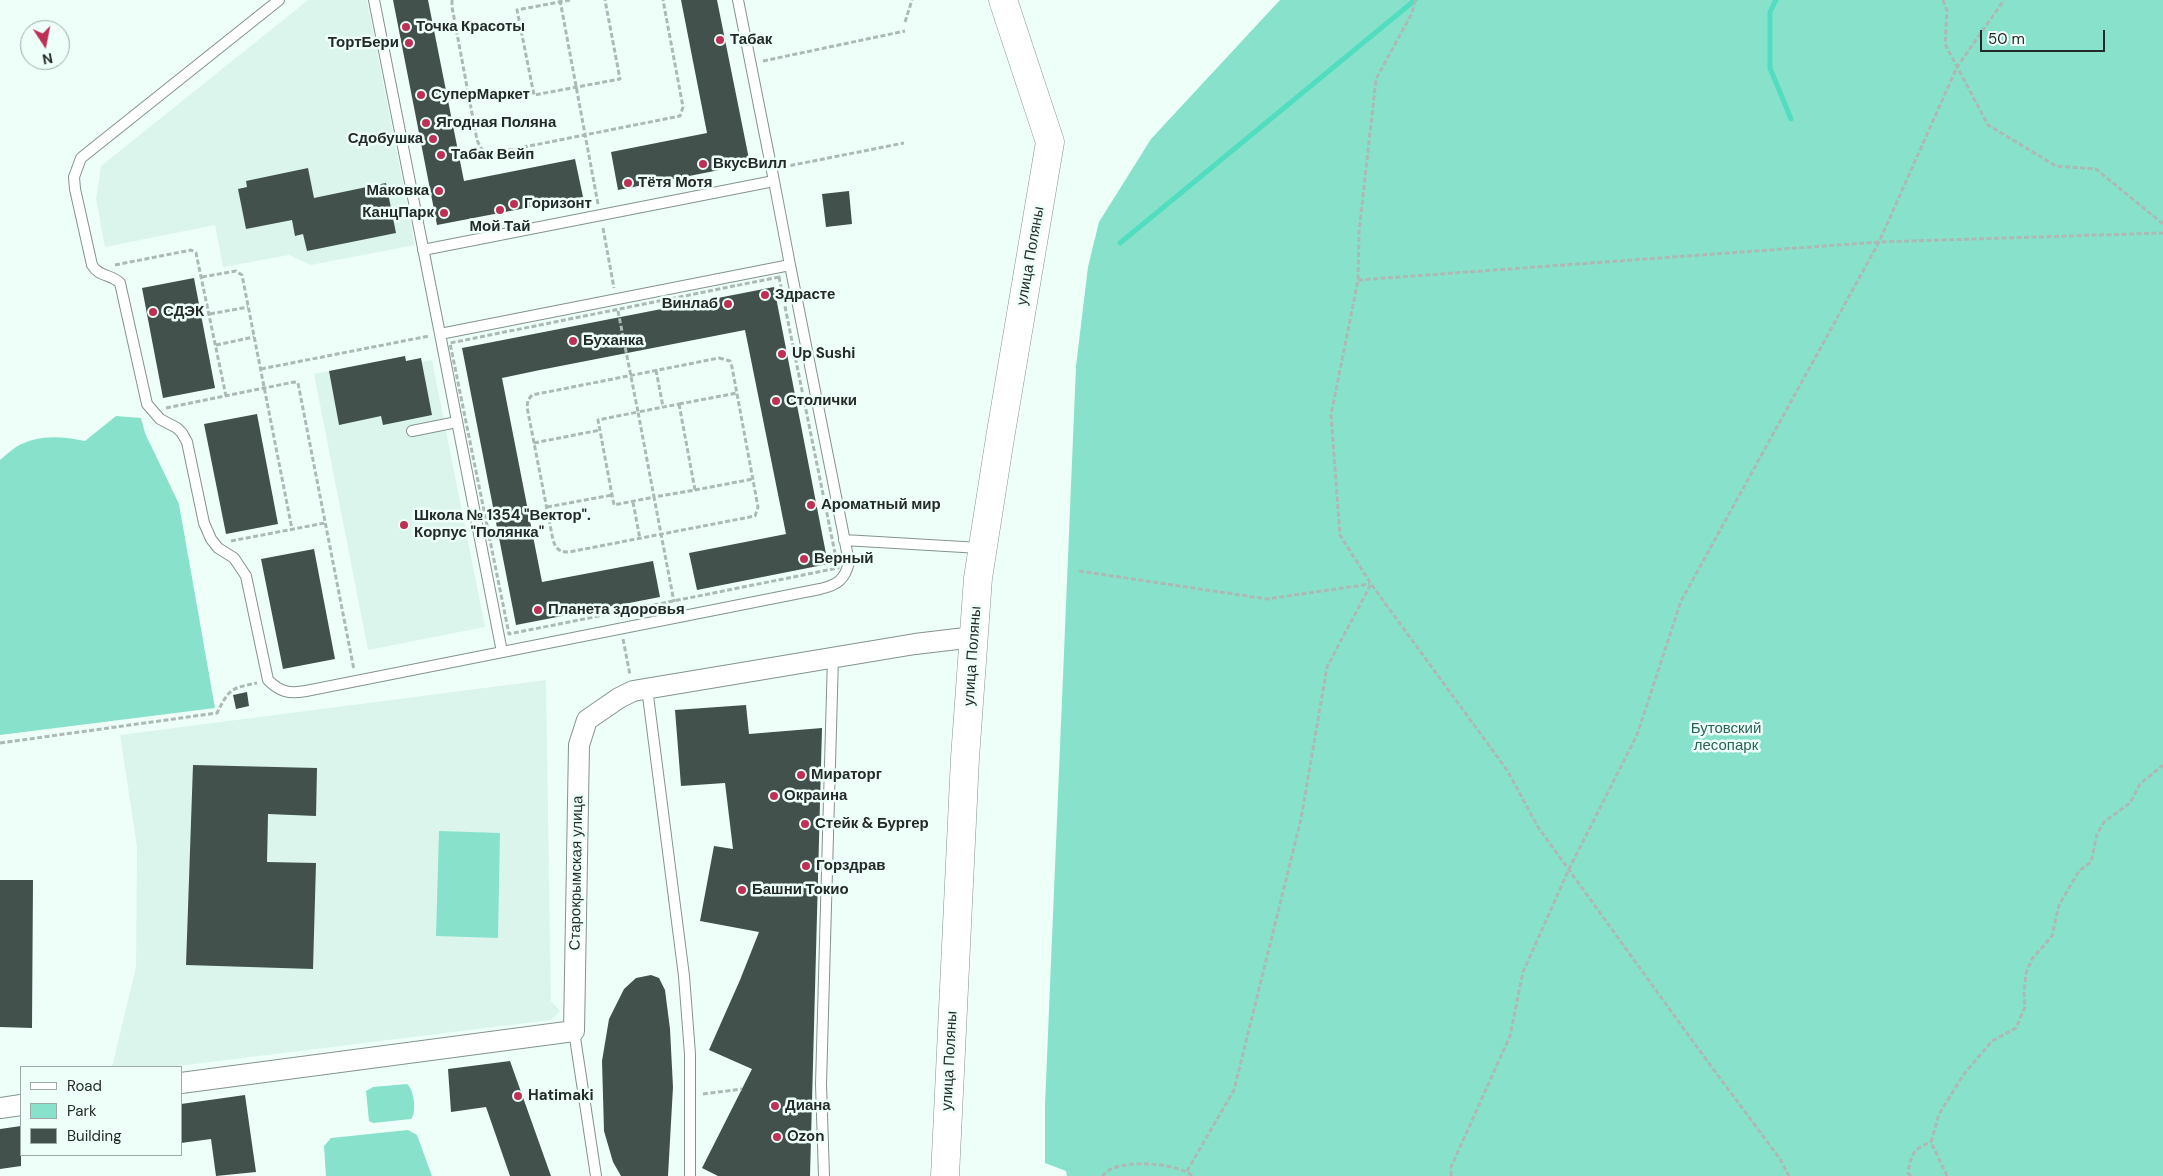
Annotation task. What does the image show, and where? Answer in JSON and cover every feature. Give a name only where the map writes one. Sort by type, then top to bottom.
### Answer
[{"type":"main road","name":"улица Поляны","points":[[945,1176],[965,758],[983,548],[1050,142],[1003,0]]},
{"type":"street","name":"Старокрымская улица","points":[[574,1031],[579,745],[587,720],[619,698],[633,691],[832,657],[974,637]]},
{"type":"street","points":[[182,1082],[574,1031]]},
{"type":"street","points":[[0,1108],[20,1105]]},
{"type":"lane","points":[[280,0],[81,158],[76,167],[74,177],[94,269],[102,275],[116,279],[120,283],[147,404],[160,419],[177,428],[187,442],[204,522],[210,539],[234,558],[246,576],[268,680],[276,688],[292,693],[834,586],[841,580],[849,562],[738,0]]},
{"type":"lane","points":[[374,0],[502,652]]},
{"type":"lane","points":[[423,250],[599,210],[774,181]]},
{"type":"lane","points":[[440,334],[790,265]]},
{"type":"lane","points":[[412,430],[457,422]]},
{"type":"lane","points":[[844,540],[983,548]]},
{"type":"lane","points":[[824,1176],[821,1084],[832,657]]},
{"type":"lane","points":[[648,688],[684,976],[690,1054],[690,1176]]},
{"type":"lane","points":[[574,1031],[596,1176]]},
{"type":"path","points":[[452,0],[475,130],[481,149],[487,153],[675,118],[683,112],[663,0]]},
{"type":"path","points":[[570,0],[517,10],[534,95],[620,79],[605,0]]},
{"type":"path","points":[[905,22],[912,0]]},
{"type":"path","points":[[1415,0],[1412,13],[1376,79],[1359,232],[1358,280],[1332,415],[1340,535],[1371,584],[1508,770],[1538,827],[1780,1160],[1789,1176]]},
{"type":"path","points":[[1943,0],[1947,11],[1945,44],[1988,125],[2056,166],[2096,169],[2163,224]]},
{"type":"path","points":[[1452,1176],[1451,1167],[1510,1036],[1523,972],[1568,869],[1636,735],[1681,601],[1879,242],[1957,67],[2004,0]]},
{"type":"path","points":[[560,1],[672,595]]},
{"type":"path","points":[[750,64],[905,30]]},
{"type":"path","points":[[771,169],[904,143]]},
{"type":"path","points":[[599,210],[606,203]]},
{"type":"path","points":[[1358,280],[1879,242],[2163,233]]},
{"type":"path","points":[[94,269],[191,250],[198,256],[226,396]]},
{"type":"path","points":[[202,278],[239,271],[242,275],[292,529]]},
{"type":"path","points":[[780,277],[838,568],[509,634],[450,343],[780,277]]},
{"type":"path","points":[[210,314],[248,307]]},
{"type":"path","points":[[260,369],[440,334]]},
{"type":"path","points":[[216,345],[254,337]]},
{"type":"path","points":[[726,358],[732,367],[758,512],[755,516],[640,539],[562,552],[556,549],[552,540],[528,400],[532,395],[630,375],[726,358]]},
{"type":"path","points":[[656,370],[663,407]]},
{"type":"path","points":[[151,410],[294,382],[298,384],[356,681]]},
{"type":"path","points":[[737,393],[598,420],[614,505],[753,479]]},
{"type":"path","points":[[679,404],[695,490]]},
{"type":"path","points":[[534,443],[600,430]]},
{"type":"path","points":[[546,508],[612,495]]},
{"type":"path","points":[[633,502],[640,539]]},
{"type":"path","points":[[215,544],[325,523]]},
{"type":"path","points":[[1079,571],[1266,600],[1371,584]]},
{"type":"path","points":[[1187,1171],[1234,1090],[1301,819],[1327,667],[1371,584]]},
{"type":"path","points":[[621,629],[628,665]]},
{"type":"path","points":[[0,743],[217,713],[224,698],[234,688],[268,680]]},
{"type":"path","points":[[1947,1176],[1931,1142],[1939,1114],[1964,1074],[1992,1040],[2016,1028],[2025,1007],[2026,973],[2032,959],[2052,936],[2059,905],[2079,872],[2092,862],[2097,834],[2104,822],[2130,803],[2140,784],[2163,765]]},
{"type":"path","points":[[690,1095],[742,1089]]},
{"type":"path","points":[[1911,1176],[1908,1173],[1911,1156],[1921,1146],[1931,1142]]},
{"type":"path","points":[[1102,1176],[1112,1169],[1137,1163],[1163,1165],[1187,1171],[1193,1176]]},
{"type":"shaded area","points":[[308,0],[367,0],[415,245],[311,265],[289,255],[223,267],[215,225],[105,247],[96,199],[101,166]]},
{"type":"shaded area","name":"Школа № 1354 \"Вектор\". Корпус \"Полянка\"","points":[[405,356],[406,361],[421,358],[422,362],[432,360],[485,627],[368,650],[314,374]]},
{"type":"shaded area","points":[[546,680],[551,1001],[560,1011],[551,1020],[178,1066],[112,1066],[136,967],[137,847],[120,735]]},
{"type":"green space","name":"Бутовский лесопарк","points":[[1280,0],[2163,0],[2163,1176],[1067,1176],[1066,1171],[1045,1163],[1045,1105],[1076,366],[1088,267],[1099,222],[1151,139]]},
{"type":"green space","points":[[116,416],[141,418],[145,433],[179,504],[215,708],[0,735],[0,460],[16,447],[41,438],[58,437],[85,441]]},
{"type":"green space","points":[[439,831],[500,833],[498,938],[436,936]]},
{"type":"green space","points":[[407,1084],[414,1101],[414,1112],[411,1119],[373,1123],[369,1121],[366,1091],[373,1087]]},
{"type":"green space","points":[[408,1130],[417,1135],[432,1176],[326,1176],[324,1146],[331,1138]]},
{"type":"building","points":[[393,0],[428,0],[464,181],[575,159],[583,197],[437,225]]},
{"type":"building","points":[[681,0],[717,0],[750,164],[618,190],[611,152],[707,133]]},
{"type":"building","points":[[308,168],[314,198],[386,183],[396,233],[307,251],[303,234],[295,236],[292,220],[246,229],[238,189],[247,187],[246,181]]},
{"type":"building","points":[[849,191],[852,224],[826,227],[822,194]]},
{"type":"building","points":[[194,278],[215,388],[163,398],[142,288]]},
{"type":"building","points":[[774,287],[828,564],[697,590],[689,553],[786,534],[745,330],[540,370],[502,378],[542,582],[653,561],[660,597],[516,625],[462,348]]},
{"type":"building","points":[[405,356],[406,361],[421,358],[432,415],[383,425],[381,416],[339,425],[329,371]]},
{"type":"building","points":[[257,414],[278,524],[226,534],[204,424]]},
{"type":"building","points":[[314,549],[335,659],[283,669],[261,559]]},
{"type":"building","points":[[247,692],[249,706],[236,709],[233,695]]},
{"type":"building","points":[[746,705],[749,734],[822,728],[810,1176],[718,1176],[702,1168],[752,1069],[709,1050],[759,932],[700,921],[714,846],[733,849],[725,783],[681,786],[675,710]]},
{"type":"building","points":[[193,765],[317,768],[316,816],[268,814],[267,862],[316,863],[313,969],[186,965]]},
{"type":"building","points":[[0,880],[33,880],[32,1028],[0,1027]]},
{"type":"building","points":[[651,975],[659,978],[665,990],[670,1029],[673,1087],[668,1176],[621,1176],[613,1162],[604,1131],[602,1061],[609,1019],[624,989],[636,978]]},
{"type":"building","points":[[510,1061],[551,1176],[510,1176],[486,1107],[451,1112],[448,1069]]},
{"type":"building","points":[[245,1095],[256,1172],[216,1176],[211,1139],[182,1143],[182,1104]]},
{"type":"building","points":[[20,1126],[21,1166],[0,1169],[0,1129]]},
{"type":"waterway","points":[[1120,243],[1415,0]]},
{"type":"waterway","points":[[1776,0],[1770,12],[1770,68],[1791,119]]},
{"type":"place","name":"Точка Красоты","points":[[406,27]]},
{"type":"place","name":"Табак","points":[[720,40]]},
{"type":"place","name":"ТортБери","points":[[409,43]]},
{"type":"place","name":"СуперМаркет","points":[[421,95]]},
{"type":"place","name":"Ягодная Поляна","points":[[426,123]]},
{"type":"place","name":"Сдобушка","points":[[433,139]]},
{"type":"place","name":"Табак Вейп","points":[[441,155]]},
{"type":"place","name":"ВкусВилл","points":[[703,164]]},
{"type":"place","name":"Тётя Мотя","points":[[628,183]]},
{"type":"place","name":"Маковка","points":[[439,191]]},
{"type":"place","name":"Горизонт","points":[[514,204]]},
{"type":"place","name":"Мой Тай","points":[[500,210]]},
{"type":"place","name":"КанцПарк","points":[[444,213]]},
{"type":"place","name":"Здрасте","points":[[765,295]]},
{"type":"place","name":"Винлаб","points":[[728,304]]},
{"type":"place","name":"СДЭК","points":[[153,312]]},
{"type":"place","name":"Буханка","points":[[573,341]]},
{"type":"place","name":"Up Sushi","points":[[782,354]]},
{"type":"place","name":"Столички","points":[[776,401]]},
{"type":"place","name":"Ароматный мир","points":[[811,505]]},
{"type":"place","name":"Школа № 1354 \"Вектор\". Корпус \"Полянка\"","points":[[404,525]]},
{"type":"place","name":"Верный","points":[[804,559]]},
{"type":"place","name":"Планета здоровья","points":[[538,610]]},
{"type":"place","name":"Мираторг","points":[[801,775]]},
{"type":"place","name":"Окраина","points":[[774,796]]},
{"type":"place","name":"Стейк & Бургер","points":[[805,824]]},
{"type":"place","name":"Горздрав","points":[[806,866]]},
{"type":"place","name":"Башни Токио","points":[[742,890]]},
{"type":"place","name":"Hatimaki","points":[[518,1096]]},
{"type":"place","name":"Диана","points":[[775,1106]]},
{"type":"place","name":"Ozon","points":[[777,1137]]}]
